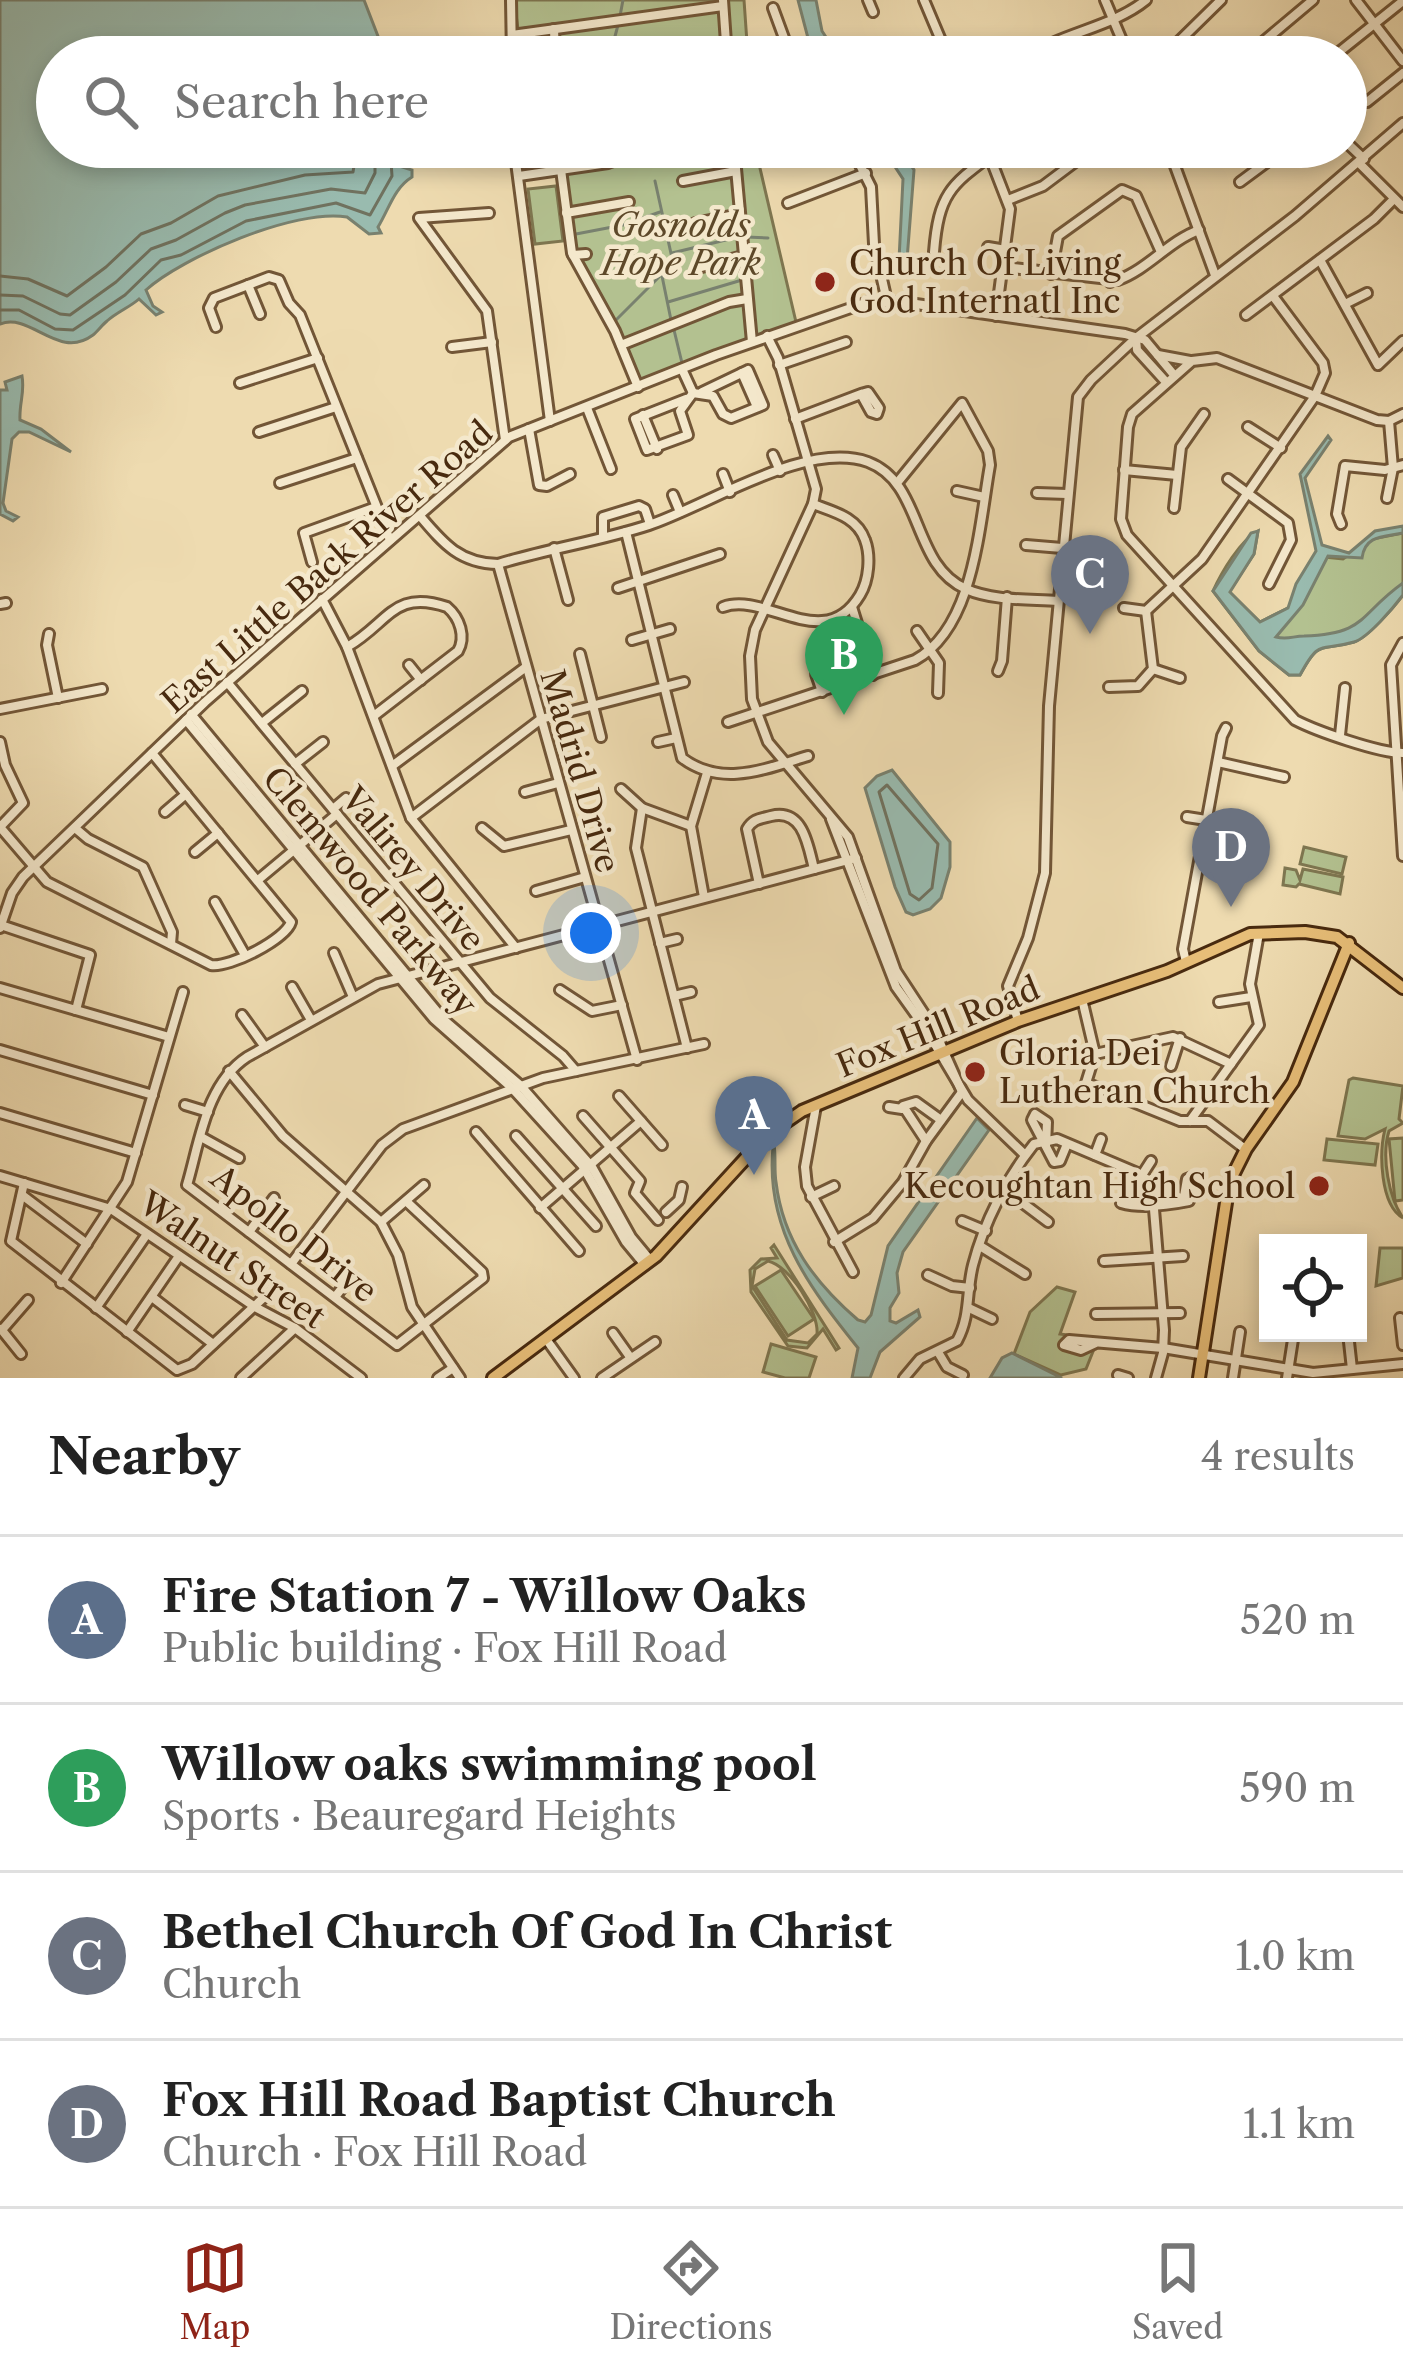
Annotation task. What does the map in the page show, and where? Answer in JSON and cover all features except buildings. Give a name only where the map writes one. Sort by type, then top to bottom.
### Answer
[{"type":"main road","name":"Fox Hill Road","points":[[493,1378],[648,1263],[773,1129],[816,1106],[1018,1021],[1259,932],[1325,934],[1349,943],[1399,980]]},
{"type":"main road","points":[[1199,1378],[1229,1183],[1246,1149],[1293,1082],[1349,943]]},
{"type":"street","points":[[511,0],[512,35],[723,3],[725,36]]},
{"type":"street","points":[[868,0],[873,12]]},
{"type":"street","points":[[924,0],[939,36]]},
{"type":"street","points":[[1105,0],[1120,36]]},
{"type":"street","points":[[1064,36],[1112,20],[1146,0]]},
{"type":"street","points":[[1184,36],[1221,0]]},
{"type":"street","points":[[1270,36],[1313,0]]},
{"type":"street","points":[[1356,0],[1403,61]]},
{"type":"street","points":[[1358,36],[1403,1]]},
{"type":"street","points":[[773,8],[783,36]]},
{"type":"street","points":[[554,29],[554,36]]},
{"type":"street","points":[[1367,101],[1403,73]]},
{"type":"street","points":[[1367,156],[1403,123]]},
{"type":"street","points":[[1367,167],[1403,207]]},
{"type":"street","points":[[517,168],[550,421]]},
{"type":"street","points":[[518,176],[574,168]]},
{"type":"street","points":[[736,168],[752,342]]},
{"type":"street","points":[[863,168],[873,200],[874,244],[887,301]]},
{"type":"street","points":[[934,252],[936,220],[946,194],[972,168]]},
{"type":"street","points":[[995,168],[1008,200],[996,316]]},
{"type":"street","points":[[1008,200],[1043,186],[1067,168]]},
{"type":"street","points":[[1176,168],[1215,275]]},
{"type":"street","points":[[1240,182],[1259,168]]},
{"type":"street","points":[[1018,1021],[1008,986],[1028,937],[1045,873],[1049,706],[1078,397],[1136,338],[1353,168]]},
{"type":"street","points":[[560,170],[573,255],[621,344],[638,387]]},
{"type":"street","points":[[683,182],[736,171]]},
{"type":"street","points":[[788,203],[866,173]]},
{"type":"street","points":[[1052,274],[1058,236],[1122,190],[1136,196],[1161,252]]},
{"type":"street","points":[[1246,315],[1394,199]]},
{"type":"street","points":[[566,213],[629,202]]},
{"type":"street","points":[[489,213],[419,218],[487,311],[505,440]]},
{"type":"street","points":[[695,223],[740,214]]},
{"type":"street","points":[[1004,267],[1110,282],[1134,273],[1199,230]]},
{"type":"street","points":[[988,247],[1006,250]]},
{"type":"street","points":[[573,255],[586,254]]},
{"type":"street","points":[[698,268],[743,256]]},
{"type":"street","points":[[1320,260],[1378,365],[1403,341]]},
{"type":"street","points":[[1108,262],[1110,282]]},
{"type":"street","points":[[217,327],[209,302],[269,277],[279,280],[300,315],[390,541]]},
{"type":"street","points":[[248,285],[260,314]]},
{"type":"street","points":[[1345,304],[1366,293]]},
{"type":"street","points":[[1124,608],[1146,611],[1202,559],[1315,396],[1325,373],[1323,363],[1273,296]]},
{"type":"street","points":[[621,344],[747,299]]},
{"type":"street","name":"East Little Back River Road","points":[[75,828],[227,682],[505,440],[529,429],[767,336],[857,305],[887,301],[1144,340],[1170,379]]},
{"type":"street","points":[[767,336],[816,483],[814,504],[764,609],[750,656],[750,690],[756,712],[768,742],[828,813],[852,859],[890,974],[943,1052],[962,1092],[1026,1154]]},
{"type":"street","points":[[1136,338],[1137,350],[1170,379]]},
{"type":"street","points":[[779,365],[846,341]]},
{"type":"street","points":[[452,347],[491,342]]},
{"type":"street","name":"East Little Back River Road","points":[[1157,354],[1192,362],[1217,358],[1389,421]]},
{"type":"street","points":[[240,382],[318,358]]},
{"type":"street","points":[[1192,362],[1132,414],[1122,527],[1294,720],[1316,731],[1400,753]]},
{"type":"street","points":[[682,369],[694,395]]},
{"type":"street","points":[[750,371],[764,402],[728,418],[713,396],[694,395],[680,411],[688,435],[646,450],[634,421],[742,373],[750,371]]},
{"type":"street","points":[[795,418],[861,394]]},
{"type":"street","points":[[728,722],[932,651],[950,630],[965,589],[990,466],[988,451],[962,403],[897,483]]},
{"type":"street","points":[[260,432],[336,407]]},
{"type":"street","points":[[586,408],[611,470]]},
{"type":"street","points":[[1387,498],[1398,466],[1389,421],[1403,414]]},
{"type":"street","points":[[1174,508],[1181,447],[1204,415]]},
{"type":"street","points":[[1248,427],[1281,448]]},
{"type":"street","points":[[529,429],[539,484],[547,486],[570,474]]},
{"type":"street","points":[[773,455],[779,471]]},
{"type":"street","points":[[280,483],[357,458]]},
{"type":"street","points":[[419,515],[450,551],[482,564],[497,564],[626,532],[810,461],[867,462],[897,483],[932,562],[965,589],[1058,601]]},
{"type":"street","points":[[1341,524],[1337,514],[1345,466],[1398,466]]},
{"type":"street","points":[[1124,470],[1177,475]]},
{"type":"street","points":[[722,474],[730,492]]},
{"type":"street","points":[[759,479],[764,490]]},
{"type":"street","points":[[1228,479],[1282,516],[1291,532],[1269,584]]},
{"type":"street","points":[[957,491],[984,497]]},
{"type":"street","points":[[1037,493],[1067,494]]},
{"type":"street","points":[[674,495],[680,512]]},
{"type":"street","points":[[723,607],[741,601],[808,622],[852,607],[864,587],[865,539],[847,518],[814,504]]},
{"type":"street","points":[[312,562],[304,533],[376,507]]},
{"type":"street","points":[[603,535],[603,517],[635,507],[645,509],[650,524]]},
{"type":"street","points":[[626,532],[682,758],[707,773],[732,776],[808,756]]},
{"type":"street","points":[[1025,545],[1062,548]]},
{"type":"street","points":[[554,548],[568,600]]},
{"type":"street","points":[[618,588],[720,554]]},
{"type":"street","name":"Madrid Drive","points":[[497,564],[637,1060]]},
{"type":"street","points":[[998,671],[1007,597]]},
{"type":"street","points":[[322,599],[375,715],[411,818],[516,948]]},
{"type":"street","points":[[347,647],[404,602],[424,601],[447,608],[458,623],[461,646],[375,715]]},
{"type":"street","points":[[852,607],[873,675]]},
{"type":"street","points":[[1109,687],[1138,686],[1153,669],[1146,611]]},
{"type":"street","points":[[632,640],[670,629]]},
{"type":"street","points":[[917,631],[941,675],[938,693]]},
{"type":"street","points":[[49,634],[58,698]]},
{"type":"street","points":[[1403,643],[1391,664],[1403,856]]},
{"type":"street","points":[[580,654],[601,737]]},
{"type":"street","points":[[410,665],[421,680]]},
{"type":"street","points":[[392,766],[526,667]]},
{"type":"street","points":[[1153,669],[1180,677]]},
{"type":"street","points":[[815,674],[822,692]]},
{"type":"street","name":"Valirey Drive","points":[[227,682],[490,998],[576,1071]]},
{"type":"street","points":[[411,818],[541,719],[683,682]]},
{"type":"street","points":[[1340,736],[1345,688]]},
{"type":"street","points":[[0,709],[102,689]]},
{"type":"street","points":[[262,723],[302,691]]},
{"type":"street","name":"Clemwood Parkway","points":[[189,717],[453,1040],[516,1087],[587,1166],[626,1242],[648,1263]]},
{"type":"street","points":[[1186,962],[1183,949],[1226,728]]},
{"type":"street","points":[[658,742],[676,738]]},
{"type":"street","points":[[0,742],[23,802],[0,827],[47,882],[216,967],[286,933],[291,926],[258,880],[152,754]]},
{"type":"street","points":[[296,764],[323,742]]},
{"type":"street","points":[[1217,761],[1284,777]]},
{"type":"street","points":[[704,897],[691,826],[707,773]]},
{"type":"street","points":[[525,792],[558,783]]},
{"type":"street","points":[[621,789],[642,808],[691,826]]},
{"type":"street","points":[[165,812],[186,794]]},
{"type":"street","points":[[258,880],[346,798]]},
{"type":"street","points":[[642,808],[636,848],[687,1048]]},
{"type":"street","points":[[759,884],[747,829],[755,820],[783,813],[791,816],[805,834],[814,869]]},
{"type":"street","points":[[1187,817],[1206,820]]},
{"type":"street","points":[[76,1010],[90,961],[85,950],[0,927],[12,893],[75,828],[143,867],[172,932],[171,944]]},
{"type":"street","points":[[482,828],[503,846],[572,830]]},
{"type":"street","points":[[195,852],[218,833]]},
{"type":"street","name":"Apollo Drive","points":[[422,1325],[397,1345],[187,1185],[208,1112],[229,1071],[353,997],[404,976],[852,859]]},
{"type":"street","points":[[536,891],[585,878]]},
{"type":"street","points":[[215,902],[245,956]]},
{"type":"street","points":[[1190,1121],[1259,1025],[1251,997],[1259,932]]},
{"type":"street","points":[[659,943],[677,939]]},
{"type":"street","points":[[334,953],[353,997]]},
{"type":"street","points":[[292,987],[311,1020]]},
{"type":"street","points":[[0,988],[170,1037]]},
{"type":"street","points":[[560,990],[592,1011],[622,1005]]},
{"type":"street","points":[[61,1283],[127,1182],[183,992]]},
{"type":"street","points":[[674,996],[691,992]]},
{"type":"street","points":[[1219,1002],[1251,997]]},
{"type":"street","points":[[1082,999],[1095,1054],[1086,1083],[1180,1121],[1208,1121],[1246,1149]]},
{"type":"street","points":[[242,1015],[265,1047]]},
{"type":"street","points":[[1095,1054],[1180,1038],[1231,1064]]},
{"type":"street","points":[[1171,1066],[1180,1038]]},
{"type":"street","points":[[291,1264],[391,1135],[516,1087],[704,1043]]},
{"type":"street","points":[[0,1050],[153,1095]]},
{"type":"street","points":[[229,1071],[283,1136],[381,1222],[398,1255],[412,1307],[460,1378]]},
{"type":"street","points":[[834,1242],[873,1218],[903,1182],[962,1092]]},
{"type":"street","points":[[620,1096],[662,1145]]},
{"type":"street","points":[[902,1109],[916,1102],[941,1120]]},
{"type":"street","points":[[185,1105],[208,1112]]},
{"type":"street","points":[[816,1106],[805,1167],[811,1197],[853,1272]]},
{"type":"street","points":[[890,1107],[902,1109],[926,1141]]},
{"type":"street","points":[[0,1113],[136,1153]]},
{"type":"street","points":[[583,1115],[640,1180],[634,1193],[662,1216],[675,1204],[682,1187]]},
{"type":"street","points":[[540,1208],[641,1121]]},
{"type":"street","points":[[476,1132],[579,1251]]},
{"type":"street","points":[[201,1136],[239,1158]]},
{"type":"street","points":[[516,1136],[596,1226]]},
{"type":"street","points":[[1095,1155],[1102,1139]]},
{"type":"street","points":[[1046,1141],[1057,1163],[1067,1144]]},
{"type":"street","points":[[904,1378],[914,1364],[957,1340],[970,1308],[980,1246],[1004,1182],[1026,1154],[1046,1141],[1067,1144],[1142,1174],[1152,1185],[1163,1314],[1163,1348],[1156,1378]]},
{"type":"street","points":[[1142,1174],[1151,1161]]},
{"type":"street","name":"Walnut Street","points":[[0,1176],[111,1209],[295,1328],[361,1378]]},
{"type":"street","points":[[1004,1182],[1048,1222]]},
{"type":"street","points":[[24,1183],[11,1241],[180,1371],[275,1287]]},
{"type":"street","points":[[381,1222],[424,1185]]},
{"type":"street","points":[[811,1197],[834,1186]]},
{"type":"street","points":[[22,1195],[88,1244]]},
{"type":"street","points":[[249,1232],[274,1198]]},
{"type":"street","points":[[406,1202],[483,1275],[478,1284],[422,1325]]},
{"type":"street","points":[[1121,1203],[1183,1202]]},
{"type":"street","points":[[675,1204],[691,1219]]},
{"type":"street","points":[[962,1221],[986,1232]]},
{"type":"street","points":[[96,1308],[147,1234]]},
{"type":"street","points":[[980,1246],[1025,1274]]},
{"type":"street","points":[[127,1332],[179,1256]]},
{"type":"street","points":[[1105,1261],[1183,1256]]},
{"type":"street","points":[[928,1275],[970,1288]]},
{"type":"street","points":[[335,1297],[350,1279]]},
{"type":"street","points":[[152,1297],[213,1344]]},
{"type":"street","points":[[21,1354],[1,1329],[28,1300]]},
{"type":"street","points":[[970,1308],[992,1319]]},
{"type":"street","points":[[1096,1314],[1180,1313]]},
{"type":"street","points":[[1400,1318],[1403,1345]]},
{"type":"street","points":[[241,1378],[295,1328]]},
{"type":"street","points":[[1233,1378],[1240,1332]]},
{"type":"street","points":[[614,1333],[630,1358]]},
{"type":"street","points":[[545,1340],[574,1378]]},
{"type":"street","points":[[602,1378],[655,1342]]},
{"type":"street","points":[[1288,1374],[1293,1342]]},
{"type":"street","points":[[1349,1342],[1352,1369]]},
{"type":"street","points":[[1096,1343],[1163,1348],[1288,1374],[1339,1375],[1352,1369],[1403,1364]]},
{"type":"street","points":[[938,1352],[951,1370],[963,1375]]},
{"type":"street","points":[[1389,1366],[1397,1377]]},
{"type":"street","points":[[438,1378],[454,1368]]},
{"type":"green space","points":[[514,0],[744,0],[747,36],[556,36],[556,25],[518,29]]},
{"type":"green space","name":"Gosnolds Hope Park","points":[[564,168],[760,168],[796,322],[641,382],[576,251]]},
{"type":"green space","points":[[556,186],[563,241],[535,244],[528,189]]},
{"type":"green space","points":[[1258,531],[1254,554],[1229,592],[1260,622],[1288,608],[1272,638],[1324,557],[1343,559],[1372,539],[1403,533],[1403,595],[1359,639],[1321,648],[1300,675],[1289,675],[1259,651],[1213,591],[1238,549]]},
{"type":"green space","points":[[1304,847],[1346,857],[1342,874],[1300,864]]},
{"type":"green space","points":[[1285,868],[1296,870],[1300,880],[1303,869],[1343,877],[1340,894],[1283,885]]},
{"type":"green space","points":[[1353,1078],[1403,1086],[1399,1119],[1403,1123],[1389,1131],[1386,1165],[1403,1218],[1395,1211],[1386,1190],[1385,1129],[1365,1139],[1338,1136]]},
{"type":"green space","points":[[1403,1138],[1403,1200],[1395,1201],[1389,1139]]},
{"type":"green space","points":[[1327,1139],[1378,1144],[1375,1165],[1324,1160]]},
{"type":"green space","points":[[774,1245],[839,1348],[836,1350],[823,1329],[807,1348],[788,1346],[751,1292],[750,1270],[761,1259],[777,1258]],"holes":[[[768,1261],[794,1280],[813,1314],[817,1334],[808,1343],[787,1340],[752,1286],[755,1269]]]},
{"type":"green space","points":[[1380,1248],[1403,1248],[1403,1278],[1376,1286]]},
{"type":"green space","points":[[781,1270],[814,1319],[788,1336],[755,1286]]},
{"type":"green space","points":[[1057,1287],[1075,1292],[1060,1334],[1098,1339],[1086,1369],[1061,1375],[1014,1354],[1030,1312]]},
{"type":"green space","points":[[771,1344],[816,1357],[809,1378],[763,1372]]},
{"type":"water","points":[[0,0],[364,0],[378,36],[36,36],[36,168],[405,168],[412,170],[412,177],[392,199],[378,227],[381,233],[369,234],[347,217],[325,216],[240,238],[185,264],[146,290],[153,306],[162,312],[156,315],[139,299],[93,335],[68,343],[23,324],[0,324]]},
{"type":"water","points":[[798,0],[816,0],[825,36],[807,36]]},
{"type":"water","points":[[896,168],[913,168],[907,260],[899,260],[903,179]]},
{"type":"water","points":[[22,376],[20,420],[71,452],[29,432],[19,432],[12,439],[3,503],[6,511],[18,517],[13,521],[0,514],[0,390],[7,390],[5,382]]},
{"type":"water","points":[[1328,436],[1331,440],[1305,478],[1322,545],[1349,553],[1375,531],[1403,526],[1403,533],[1371,541],[1362,558],[1328,556],[1303,605],[1276,637],[1340,631],[1360,621],[1403,583],[1403,595],[1360,639],[1321,648],[1300,675],[1289,675],[1259,651],[1213,591],[1251,533],[1258,531],[1254,554],[1230,592],[1260,622],[1288,608],[1316,551],[1300,474]]},
{"type":"water","points":[[892,770],[950,842],[950,867],[941,898],[930,909],[913,915],[906,912],[895,887],[865,788]]},
{"type":"water","points":[[977,1118],[989,1130],[903,1252],[897,1273],[899,1293],[890,1308],[890,1321],[896,1323],[918,1310],[920,1317],[880,1352],[870,1378],[852,1378],[858,1348],[807,1279],[783,1231],[772,1177],[774,1144],[780,1203],[794,1242],[828,1291],[865,1322],[871,1315],[888,1246]]},
{"type":"water","points":[[1012,1353],[1062,1378],[990,1378],[1002,1358]]},
{"type":"waterway","points":[[620,16],[623,0]]},
{"type":"waterway","points":[[615,36],[618,25]]},
{"type":"waterway","points":[[614,322],[666,270],[672,258],[655,181]]},
{"type":"waterway","points":[[576,234],[660,212]]},
{"type":"waterway","points":[[672,253],[738,237]]},
{"type":"waterway","points":[[746,237],[768,238]]},
{"type":"waterway","points":[[662,276],[671,320]]},
{"type":"waterway","points":[[668,302],[742,280]]},
{"type":"waterway","points":[[674,330],[682,363]]},
{"type":"place","name":"Church Of Living God Internatl Inc","points":[[825,282]]},
{"type":"place","name":"Bethel Church Of God In Christ","points":[[1090,634]]},
{"type":"place","name":"Willow oaks swimming pool","points":[[844,715]]},
{"type":"place","name":"Fox Hill Road Baptist Church","points":[[1231,907]]},
{"type":"place","name":"Gloria Dei Lutheran Church","points":[[975,1072]]},
{"type":"place","name":"Fire Station 7 - Willow Oaks","points":[[754,1175]]},
{"type":"place","name":"Kecoughtan High School","points":[[1319,1186]]}]
